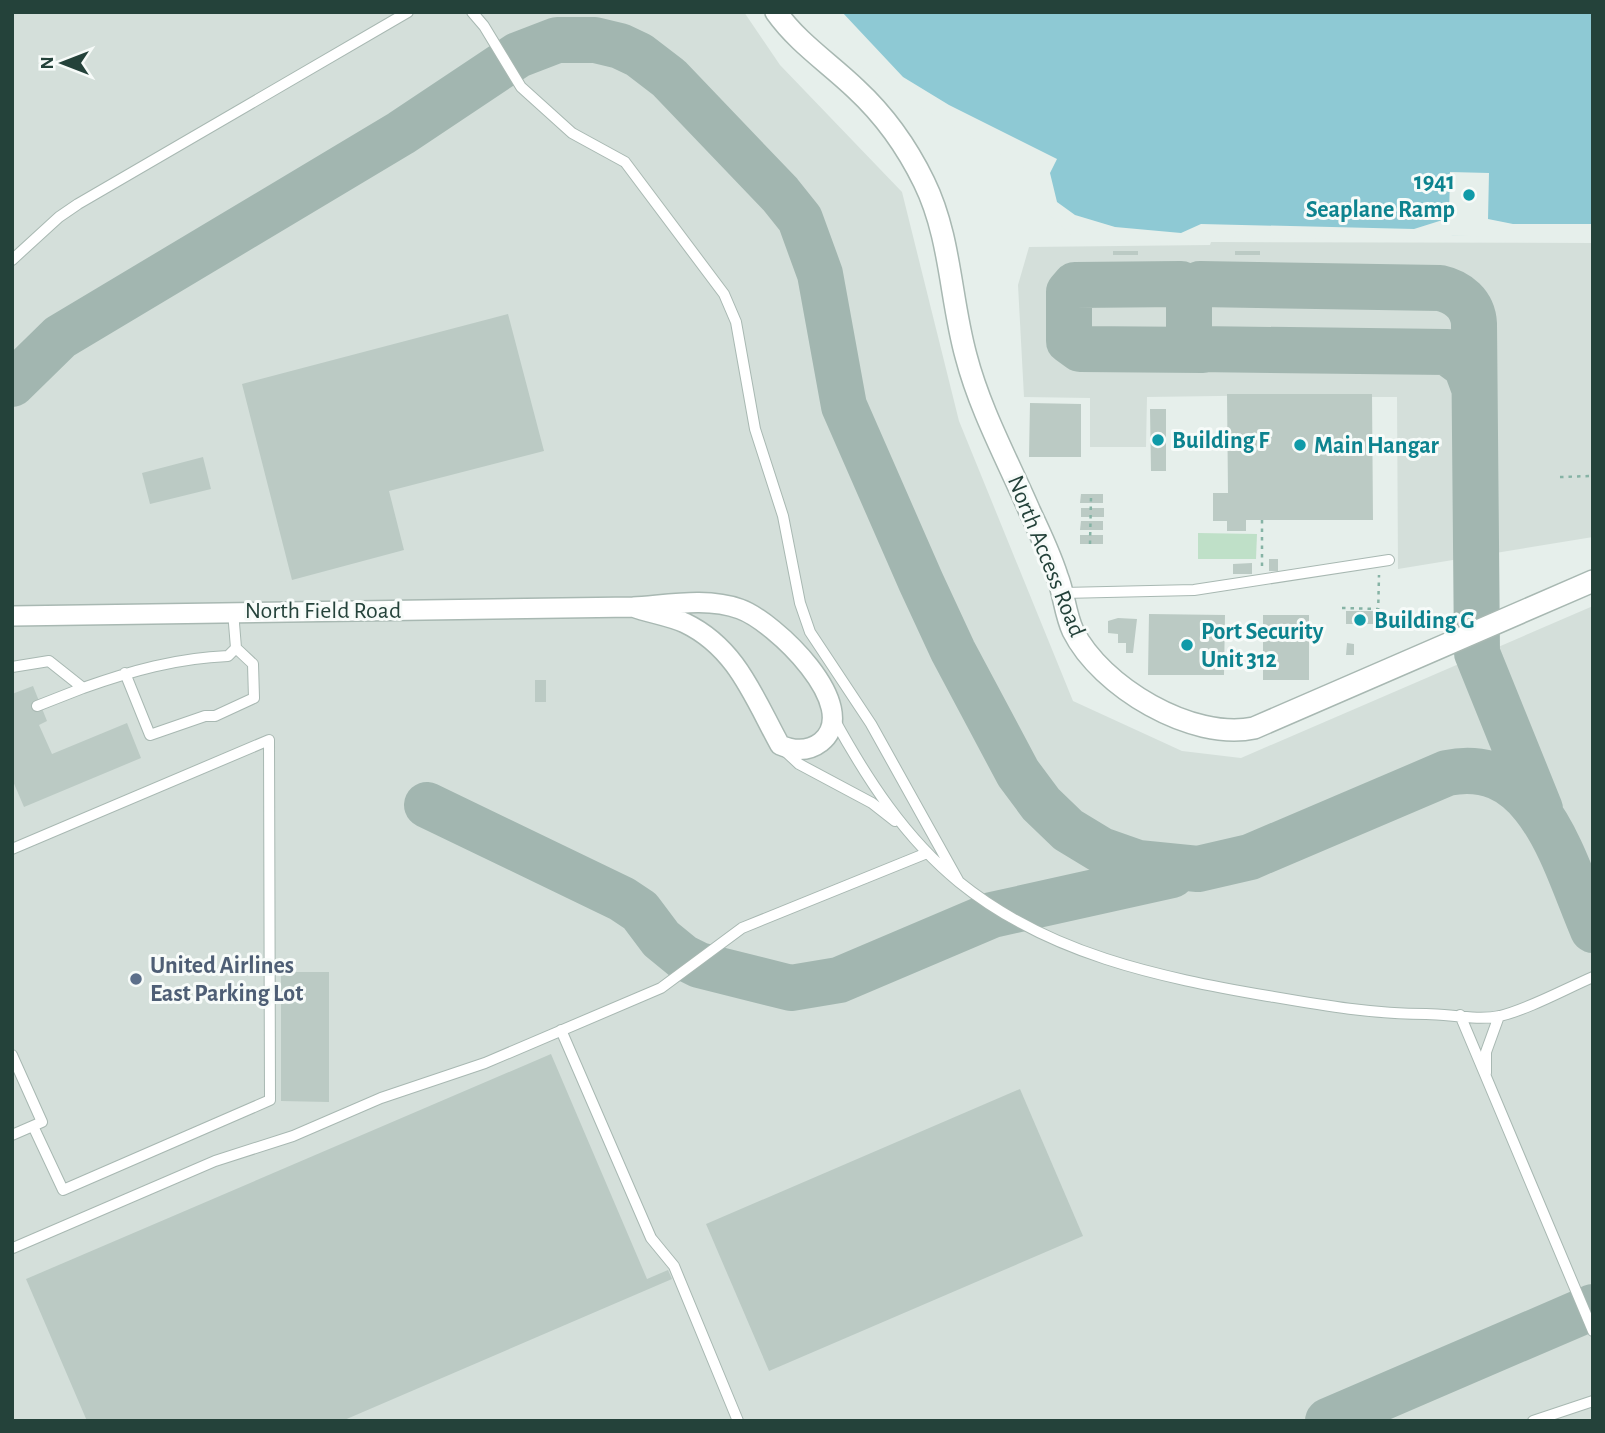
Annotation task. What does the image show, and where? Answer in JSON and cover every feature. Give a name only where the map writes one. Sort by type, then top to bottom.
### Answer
[{"type":"street","name":"North Access Road","points":[[776,12],[808,49],[856,88],[874,108],[903,145],[925,183],[942,227],[965,356],[1062,593],[1077,637],[1092,659],[1115,682],[1165,712],[1205,727],[1239,731],[1262,725],[1593,581]]},
{"type":"street","name":"North Field Road","points":[[12,616],[633,607],[700,603],[739,609],[768,624],[792,645],[826,692],[833,716]]},
{"type":"street","name":"North Field Road","points":[[633,607],[684,622],[736,663],[754,690],[780,745]]},
{"type":"street","points":[[780,745],[799,750],[814,747],[828,734],[833,716]]},
{"type":"lane","points":[[12,260],[78,204],[408,12]]},
{"type":"lane","points":[[472,12],[484,26],[521,87],[572,133],[625,162],[724,294],[736,322],[755,429],[783,516],[800,603],[810,632],[871,724],[960,882]]},
{"type":"lane","points":[[1062,593],[1194,590],[1384,561]]},
{"type":"lane","points":[[125,673],[150,735],[205,716],[215,716],[254,698],[253,664],[236,648],[233,611]]},
{"type":"lane","points":[[37,706],[125,673],[188,658],[228,656],[236,648]]},
{"type":"lane","points":[[12,667],[48,661],[83,688]]},
{"type":"lane","points":[[833,716],[856,757],[901,825],[927,853],[960,882],[1025,926],[1109,962],[1185,980],[1375,1014],[1499,1016],[1593,977]]},
{"type":"lane","points":[[12,849],[269,740],[270,1100],[63,1190],[12,1055]]},
{"type":"lane","points":[[780,745],[788,757],[872,803],[901,825]]},
{"type":"lane","points":[[13,1248],[215,1161],[293,1136],[381,1098],[485,1063],[661,988],[743,928],[927,853]]},
{"type":"lane","points":[[1461,1015],[1485,1081],[1593,1331]]},
{"type":"lane","points":[[1485,1081],[1486,1052],[1499,1016]]},
{"type":"lane","points":[[561,1030],[651,1238],[674,1266],[738,1421]]},
{"type":"lane","points":[[12,1135],[38,1124]]},
{"type":"lane","points":[[1533,1421],[1593,1402]]},
{"type":"path","points":[[1560,477],[1592,476]]},
{"type":"path","points":[[1090,544],[1091,497]]},
{"type":"path","points":[[1262,520],[1262,580]]},
{"type":"path","points":[[1375,617],[1378,617],[1384,561]]},
{"type":"path","points":[[1342,608],[1378,609]]},
{"type":"shaded area","points":[[12,12],[744,12],[780,65],[902,192],[959,421],[1073,701],[1182,751],[1241,758],[1593,606],[1593,1421],[12,1421]]},
{"type":"shaded area","points":[[1211,242],[1591,243],[1593,537],[1398,569],[1397,397],[1372,397],[1372,394],[1147,397],[1146,447],[1090,447],[1090,398],[1024,397],[1018,285],[1029,247],[1210,245]]},
{"type":"green space","points":[[1198,533],[1257,534],[1256,559],[1198,559]]},
{"type":"water","points":[[803,12],[1593,12],[1593,238],[1488,235],[1083,236],[1047,208],[1048,179]]},
{"type":"pier","points":[[799,12],[842,12],[903,77],[949,105],[1057,159],[1050,173],[1057,202],[1075,215],[1115,227],[1181,233],[1201,224],[1414,229],[1449,218],[1450,172],[1489,173],[1488,219],[1513,224],[1593,224],[1593,242],[1488,241],[1484,237],[1452,235],[1449,241],[1208,237],[1191,244],[1082,240],[1070,234],[1044,210],[1039,190],[1044,180],[905,98],[829,45]]},
{"type":"building","points":[[1113,251],[1138,251],[1138,255],[1113,255]]},
{"type":"building","points":[[1235,251],[1260,251],[1260,255],[1235,255]]},
{"type":"building","points":[[508,314],[544,451],[389,491],[404,550],[292,580],[242,384]]},
{"type":"building","name":"Main Hangar","points":[[1227,394],[1372,394],[1373,520],[1246,520],[1246,531],[1227,531],[1227,521],[1213,521],[1213,493],[1228,493]]},
{"type":"building","points":[[1030,403],[1081,404],[1081,457],[1029,457]]},
{"type":"building","name":"Building F","points":[[1150,409],[1166,409],[1166,471],[1151,471]]},
{"type":"building","points":[[203,457],[211,489],[150,504],[142,473]]},
{"type":"building","points":[[1081,494],[1103,494],[1103,503],[1080,503]]},
{"type":"building","points":[[1081,508],[1104,508],[1104,517],[1081,517]]},
{"type":"building","points":[[1081,521],[1103,521],[1103,530],[1080,530]]},
{"type":"building","points":[[1080,535],[1103,535],[1103,544],[1080,544]]},
{"type":"building","points":[[1269,559],[1278,559],[1278,571],[1269,571]]},
{"type":"building","points":[[1252,563],[1252,574],[1233,574],[1233,564]]},
{"type":"building","name":"Building G","points":[[1346,611],[1375,611],[1375,624],[1346,624]]},
{"type":"building","name":"Port Security Unit 312","points":[[1149,614],[1225,615],[1224,675],[1148,675]]},
{"type":"building","points":[[1263,615],[1309,615],[1309,680],[1263,680]]},
{"type":"building","points":[[1118,618],[1137,619],[1133,653],[1126,653],[1126,643],[1118,643],[1118,634],[1108,633],[1108,621]]},
{"type":"building","points":[[1347,643],[1354,644],[1354,655],[1346,655]]},
{"type":"building","points":[[535,680],[546,680],[546,702],[535,702]]},
{"type":"building","points":[[33,686],[47,721],[39,725],[52,754],[127,723],[141,758],[24,807],[12,779],[12,694]]},
{"type":"building","points":[[281,972],[329,972],[329,1102],[281,1101]]},
{"type":"building","points":[[551,1054],[647,1279],[668,1270],[672,1279],[342,1421],[87,1421],[26,1279]]},
{"type":"building","points":[[1020,1089],[1083,1236],[769,1371],[706,1224]]},
{"type":"taxiway","points":[[12,384],[60,337],[401,133],[518,55],[557,40],[595,40],[620,46],[639,55],[669,78],[780,194],[800,219],[820,274],[844,406],[921,582],[953,651],[1018,773],[1041,804],[1068,830],[1101,850],[1138,863],[1198,869],[1250,857],[1447,773],[1479,772],[1505,781],[1526,797],[1544,820],[1559,847],[1593,930]]},
{"type":"taxiway","points":[[1189,294],[1181,284],[1075,285],[1069,292],[1069,341],[1080,349],[1203,350]]},
{"type":"taxiway","points":[[1474,388],[1466,366],[1447,352],[1197,349],[1189,337],[1189,294],[1200,284],[1440,288],[1453,292],[1468,305],[1474,324],[1477,653],[1540,809]]},
{"type":"taxiway","points":[[427,805],[622,899],[640,911],[661,939],[683,957],[699,965],[791,988],[839,980],[992,915],[1172,875]]},
{"type":"taxiway","points":[[1328,1421],[1593,1307]]},
{"type":"place","name":"1941 Seaplane Ramp","points":[[1469,195]]},
{"type":"place","name":"Building F","points":[[1158,440]]},
{"type":"place","name":"Main Hangar","points":[[1300,445]]},
{"type":"place","name":"Building G","points":[[1360,620]]},
{"type":"place","name":"Port Security Unit 312","points":[[1187,645]]},
{"type":"place","name":"United Airlines East Parking Lot","points":[[136,979]]}]
